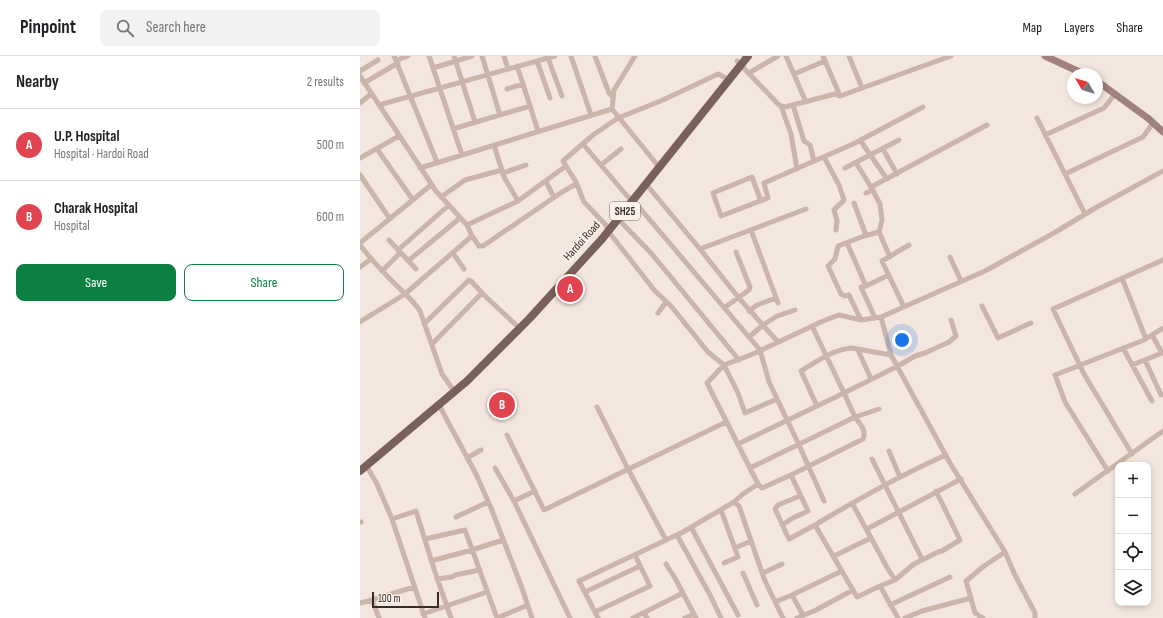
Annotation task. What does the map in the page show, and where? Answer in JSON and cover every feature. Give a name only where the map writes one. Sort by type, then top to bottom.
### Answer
[{"type":"main road","name":"Hardoi Road","points":[[373,457],[439,405],[607,228],[618,219],[631,199],[646,184],[658,165],[724,77],[740,61],[748,56]]},
{"type":"main road","name":"Hardoi Road","points":[[362,467],[453,389],[467,381],[529,319],[631,199],[740,61]]},
{"type":"street","points":[[364,83],[396,60],[408,56]]},
{"type":"street","points":[[429,56],[462,155]]},
{"type":"street","points":[[433,68],[455,59],[472,56]]},
{"type":"street","points":[[482,56],[500,115]]},
{"type":"street","points":[[504,56],[508,69]]},
{"type":"street","points":[[379,105],[555,56]]},
{"type":"street","points":[[571,56],[591,115]]},
{"type":"street","points":[[596,56],[610,93],[613,97]]},
{"type":"street","points":[[635,56],[614,90],[612,109],[658,165]]},
{"type":"street","points":[[749,73],[778,56]]},
{"type":"street","points":[[786,56],[806,102]]},
{"type":"street","points":[[849,56],[862,88]]},
{"type":"street","points":[[781,106],[785,107],[835,94],[840,96],[951,56]]},
{"type":"street","points":[[1045,56],[1071,68]]},
{"type":"street","points":[[548,58],[562,96]]},
{"type":"street","points":[[455,59],[475,122]]},
{"type":"street","points":[[794,74],[824,59],[840,96]]},
{"type":"street","points":[[360,70],[378,60]]},
{"type":"street","points":[[396,60],[437,162]]},
{"type":"street","points":[[537,61],[550,98]]},
{"type":"street","points":[[740,61],[749,73],[781,106],[791,134],[798,169]]},
{"type":"street","points":[[517,66],[538,131]]},
{"type":"street","points":[[724,77],[718,74],[663,100],[618,118],[593,135],[563,161],[584,202],[607,228],[655,291],[671,306],[708,352],[724,365],[738,393],[745,413],[777,398]]},
{"type":"street","points":[[360,76],[431,185],[467,225],[479,246],[483,246],[554,197],[576,184]]},
{"type":"street","points":[[507,89],[523,84]]},
{"type":"street","points":[[1103,85],[1154,123],[1163,132]]},
{"type":"street","points":[[360,103],[371,94]]},
{"type":"street","points":[[1045,135],[1104,108],[1115,94]]},
{"type":"street","points":[[793,105],[804,141],[810,145],[814,161]]},
{"type":"street","points":[[453,129],[530,106]]},
{"type":"street","points":[[761,201],[752,177],[713,193],[721,216],[761,201],[768,198],[764,183],[860,140],[923,107]]},
{"type":"street","points":[[420,168],[612,109]]},
{"type":"street","points":[[1037,118],[1085,214]]},
{"type":"street","points":[[1065,174],[1143,138],[1154,123]]},
{"type":"street","points":[[866,193],[887,179],[987,125]]},
{"type":"street","points":[[360,158],[399,136]]},
{"type":"street","points":[[860,140],[887,179]]},
{"type":"street","points":[[845,168],[899,140]]},
{"type":"street","points":[[583,144],[760,350],[769,382],[824,501]]},
{"type":"street","points":[[494,145],[503,171],[518,201]]},
{"type":"street","points":[[377,149],[413,200]]},
{"type":"street","points":[[601,165],[621,149]]},
{"type":"street","points":[[883,149],[897,174]]},
{"type":"street","points":[[824,157],[839,185],[844,200],[834,210],[837,221],[836,230]]},
{"type":"street","points":[[856,163],[880,204],[882,220],[879,232],[890,257]]},
{"type":"street","points":[[441,197],[465,180],[526,165]]},
{"type":"street","points":[[467,225],[518,201],[566,166]]},
{"type":"street","points":[[812,326],[855,417],[865,432],[865,437],[792,475],[762,488],[758,484],[707,383],[724,365],[739,360],[812,326],[838,315],[861,320],[881,317],[961,282],[985,271],[1163,171]]},
{"type":"street","points":[[360,175],[390,219]]},
{"type":"street","points":[[546,182],[554,197]]},
{"type":"street","points":[[646,184],[749,311],[778,342]]},
{"type":"street","points":[[431,185],[360,244],[371,259],[415,303],[420,310],[442,374],[453,389]]},
{"type":"street","points":[[854,203],[866,235]]},
{"type":"street","points":[[382,271],[399,251],[449,205]]},
{"type":"street","points":[[700,249],[806,208]]},
{"type":"street","points":[[408,261],[460,218]]},
{"type":"street","points":[[618,219],[651,253],[739,360]]},
{"type":"street","points":[[749,311],[757,305],[777,301],[752,230]]},
{"type":"street","points":[[861,320],[848,295],[845,296],[841,294],[828,266],[835,259],[838,246],[866,235],[879,232]]},
{"type":"street","points":[[360,322],[405,294],[472,236]]},
{"type":"street","points":[[389,240],[416,269]]},
{"type":"street","points":[[847,243],[866,286]]},
{"type":"street","points":[[904,307],[882,261],[909,245]]},
{"type":"street","points":[[724,308],[749,290],[750,287],[736,252]]},
{"type":"street","points":[[453,253],[464,269]]},
{"type":"street","points":[[950,257],[961,282]]},
{"type":"street","points":[[360,267],[371,259]]},
{"type":"street","points":[[1132,454],[1079,365],[1053,308],[1163,260]]},
{"type":"street","points":[[875,318],[861,287],[889,275]]},
{"type":"street","points":[[1122,278],[1146,339]]},
{"type":"street","points":[[424,324],[468,280],[471,281],[516,325]]},
{"type":"street","points":[[432,344],[482,293]]},
{"type":"street","points":[[658,313],[666,302]]},
{"type":"street","points":[[982,306],[998,338],[1031,323]]},
{"type":"street","points":[[748,337],[777,316],[795,310]]},
{"type":"street","points":[[881,317],[891,355],[946,455],[1005,552],[1035,618]]},
{"type":"street","points":[[738,444],[871,380],[915,356],[949,342],[956,336],[951,320]]},
{"type":"street","points":[[1108,471],[1065,402],[1055,375],[1146,339],[1163,328]]},
{"type":"street","points":[[1132,365],[1162,353],[1152,335]]},
{"type":"street","points":[[1123,348],[1152,401]]},
{"type":"street","points":[[818,406],[801,371],[826,356],[846,349],[891,355]]},
{"type":"street","points":[[858,350],[871,380]]},
{"type":"street","points":[[1145,360],[1162,395],[1163,394]]},
{"type":"street","points":[[439,405],[468,458],[488,502],[532,618]]},
{"type":"street","points":[[597,407],[666,540]]},
{"type":"street","points":[[750,468],[855,417],[879,409]]},
{"type":"street","points":[[507,435],[544,510],[726,422]]},
{"type":"street","points":[[1075,494],[1163,431]]},
{"type":"street","points":[[468,458],[481,450]]},
{"type":"street","points":[[889,451],[900,477]]},
{"type":"street","points":[[800,496],[778,505],[775,509],[789,539],[885,485],[946,455]]},
{"type":"street","points":[[872,459],[922,559]]},
{"type":"street","points":[[362,467],[377,484],[392,519],[424,616],[487,592]]},
{"type":"street","points":[[495,468],[514,501],[570,618]]},
{"type":"street","points":[[782,525],[793,518],[808,512],[792,475]]},
{"type":"street","points":[[867,529],[961,479]]},
{"type":"street","points":[[598,618],[579,581],[677,535],[734,502],[758,484]]},
{"type":"street","points":[[514,501],[535,491]]},
{"type":"street","points":[[816,525],[857,597],[895,580],[922,559],[942,551],[960,540],[936,492]]},
{"type":"street","points":[[456,517],[488,502]]},
{"type":"street","points":[[734,502],[739,506],[763,574],[783,618]]},
{"type":"street","points":[[852,503],[895,580]]},
{"type":"street","points":[[721,510],[738,557],[724,563]]},
{"type":"street","points":[[392,519],[416,511],[451,618]]},
{"type":"street","points":[[691,527],[738,615]]},
{"type":"street","points":[[425,539],[465,530],[497,618],[528,605]]},
{"type":"street","points":[[677,535],[721,618]]},
{"type":"street","points":[[834,556],[871,538]]},
{"type":"street","points":[[432,561],[503,540]]},
{"type":"street","points":[[735,548],[751,541]]},
{"type":"street","points":[[983,618],[975,613],[966,581],[984,566],[1005,552]]},
{"type":"street","points":[[595,612],[650,586],[635,555]]},
{"type":"street","points":[[666,564],[695,616],[685,618]]},
{"type":"street","points":[[763,574],[782,564]]},
{"type":"street","points":[[585,592],[640,566]]},
{"type":"street","points":[[437,579],[480,570]]},
{"type":"street","points":[[775,602],[842,571]]},
{"type":"street","points":[[743,572],[757,605]]},
{"type":"street","points":[[890,604],[950,577]]},
{"type":"street","points":[[880,586],[898,618]]},
{"type":"street","points":[[360,603],[414,587]]},
{"type":"street","points":[[797,618],[816,610],[853,590]]},
{"type":"street","points":[[634,618],[683,593]]},
{"type":"street","points":[[792,595],[803,615]]},
{"type":"street","points":[[905,618],[922,611],[970,598]]},
{"type":"street","points":[[372,600],[379,618]]},
{"type":"street","points":[[644,612],[647,618]]},
{"type":"place","name":"U.P. Hospital","points":[[570,289]]},
{"type":"place","name":"Charak Hospital","points":[[502,405]]}]
